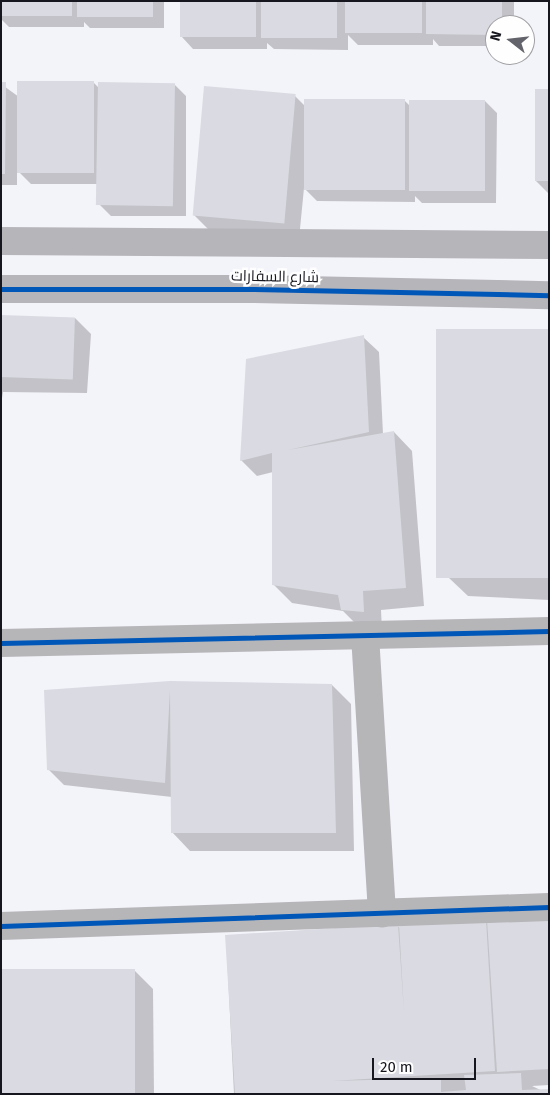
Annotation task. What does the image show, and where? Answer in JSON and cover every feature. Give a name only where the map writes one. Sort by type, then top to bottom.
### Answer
[{"type":"street","points":[[1,241],[549,245]]},
{"type":"street","name":"شارع السفارات","points":[[1,289],[254,289],[549,295]]},
{"type":"street","points":[[1,644],[549,630]]},
{"type":"street","points":[[365,635],[382,913]]},
{"type":"street","points":[[1,926],[549,907]]},
{"type":"building","points":[[1,1],[72,1],[72,16],[1,16]]},
{"type":"building","points":[[77,1],[153,1],[153,17],[77,17]]},
{"type":"building","points":[[180,1],[256,1],[256,37],[180,37]]},
{"type":"building","points":[[261,1],[337,1],[337,38],[261,38]]},
{"type":"building","points":[[345,1],[422,1],[422,33],[345,33]]},
{"type":"building","points":[[426,1],[502,1],[502,15],[485,15],[485,35],[426,34]]},
{"type":"building","points":[[17,81],[94,81],[94,173],[17,173]]},
{"type":"building","points":[[1,82],[6,82],[5,174],[1,174]]},
{"type":"building","points":[[98,82],[175,83],[173,206],[96,205]]},
{"type":"building","points":[[204,86],[296,94],[284,224],[193,216]]},
{"type":"building","points":[[535,89],[549,89],[549,181],[535,181]]},
{"type":"building","points":[[304,99],[405,99],[405,190],[304,190]]},
{"type":"building","points":[[409,100],[485,100],[485,191],[409,191]]},
{"type":"building","points":[[1,315],[75,318],[73,380],[1,377]]},
{"type":"building","points":[[436,329],[549,329],[549,578],[436,578]]},
{"type":"building","points":[[364,335],[369,432],[288,450],[394,431],[406,588],[363,591],[364,612],[341,610],[338,595],[272,585],[272,453],[240,461],[246,359]]},
{"type":"building","points":[[170,681],[332,684],[336,833],[171,833],[170,690],[165,783],[47,770],[44,690]]},
{"type":"building","points":[[549,916],[549,1069],[497,1072],[487,920]]},
{"type":"building","points":[[486,919],[495,1071],[332,1081],[441,1078],[441,1092],[466,1090],[464,1075],[521,1073],[522,1090],[549,1089],[549,1094],[235,1094],[225,935],[398,924],[404,1012],[399,924]]},
{"type":"building","points":[[1,969],[135,969],[135,1094],[1,1094]]},
{"type":"cycle path","points":[[1,289],[254,289],[549,295]]},
{"type":"cycle path","points":[[1,643],[549,631]]},
{"type":"cycle path","points":[[1,926],[549,907]]}]
